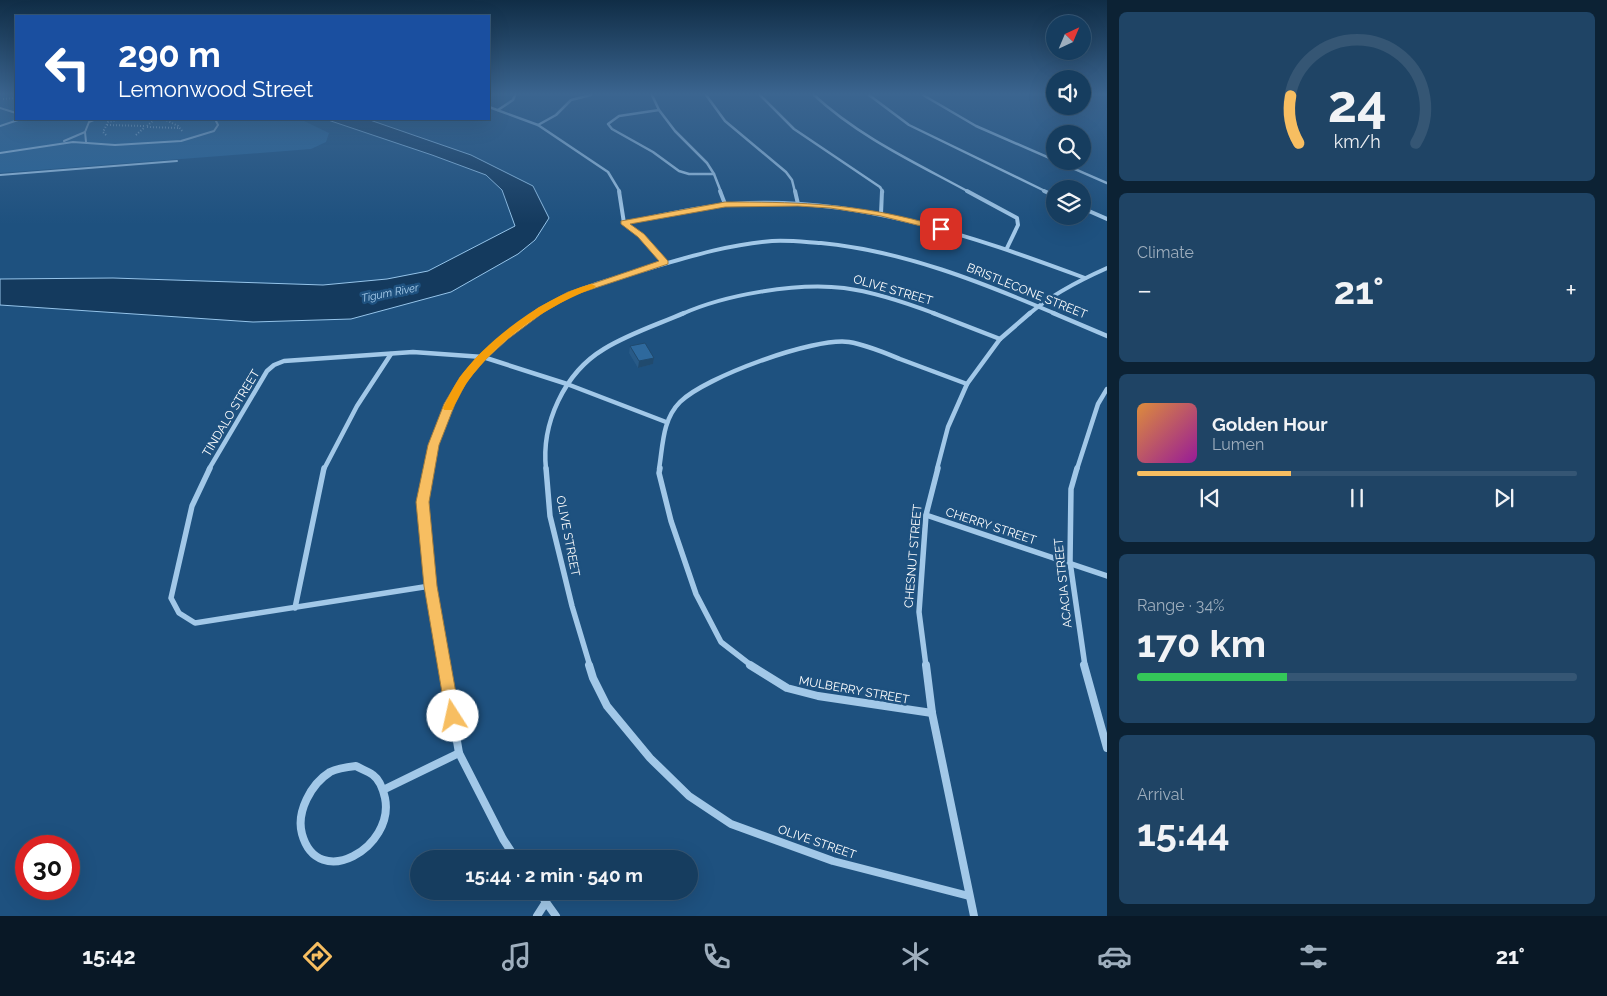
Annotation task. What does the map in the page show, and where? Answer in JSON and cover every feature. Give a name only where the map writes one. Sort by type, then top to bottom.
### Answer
[{"type":"street","points":[[557,138],[608,172],[620,189],[624,223],[641,236],[665,262]]},
{"type":"street","points":[[628,138],[653,152],[679,171],[689,174],[714,174]]},
{"type":"street","points":[[682,138],[714,174],[725,204]]},
{"type":"street","points":[[745,138],[786,172],[792,180],[798,204]]},
{"type":"street","points":[[807,138],[880,187],[883,192],[881,214]]},
{"type":"street","points":[[870,138],[1017,218],[1018,225],[1007,248]]},
{"type":"street","points":[[935,138],[1046,192]]},
{"type":"street","points":[[1003,138],[1107,183]]},
{"type":"street","points":[[624,223],[725,204],[798,204],[845,208],[881,214],[1007,248],[1085,278]]},
{"type":"street","points":[[1091,212],[1107,219]]},
{"type":"street","name":"BRISTLECONE STREET","points":[[510,850],[459,754],[430,586],[422,502],[433,445],[449,404],[464,379],[483,357],[505,337],[541,310],[571,294],[665,262],[702,253],[772,241],[852,246],[923,263],[1038,306],[1107,336]]},
{"type":"street","name":"CHESNUT STREET","points":[[974,916],[932,713],[919,612],[926,515],[948,427],[967,384],[1000,339],[1038,306],[1085,278],[1107,268]]},
{"type":"street","name":"OLIVE STREET","points":[[969,896],[832,861],[731,824],[689,796],[650,758],[607,706],[593,678],[572,606],[550,516],[544,452],[554,410],[567,384],[590,358],[606,348],[689,311],[727,299],[790,288],[822,286],[846,288],[880,296],[933,313],[1000,339]]},
{"type":"street","name":"MULBERRY STREET","points":[[932,713],[818,696],[787,688],[752,666],[721,642],[696,594],[671,521],[659,473],[666,422],[680,402],[708,384],[743,368],[829,342],[848,342],[869,347],[967,384]]},
{"type":"street","name":"TINDALO STREET","points":[[430,586],[195,623],[180,613],[172,598],[192,506],[202,482],[267,371],[274,365],[284,361],[413,352],[483,357],[567,384],[666,422]]},
{"type":"street","points":[[295,608],[323,471],[357,406],[391,354]]},
{"type":"street","name":"ACACIA STREET","points":[[1107,390],[1098,404],[1086,436],[1071,489],[1070,562],[1082,656],[1107,748]]},
{"type":"street","name":"CHERRY STREET","points":[[926,515],[1107,576]]},
{"type":"street","points":[[385,789],[459,754]]},
{"type":"street","points":[[356,766],[369,770],[378,778],[385,789],[387,804],[384,820],[378,835],[367,848],[353,858],[338,862],[324,860],[313,853],[305,842],[301,827],[302,812],[308,796],[318,783],[330,773],[343,767],[356,766]]},
{"type":"street","points":[[537,916],[546,902],[556,916]]},
{"type":"lane","points":[[57,143],[70,138]]},
{"type":"lane","points":[[86,138],[86,142]]},
{"type":"lane","points":[[0,153],[57,143],[135,144],[181,141],[192,138]]},
{"type":"lane","points":[[0,175],[177,161]]},
{"type":"shaded area","points":[[0,138],[327,138],[326,142],[311,149],[0,173]]},
{"type":"water","name":"Tigum River","points":[[381,138],[421,138],[471,155],[533,186],[549,218],[535,240],[518,254],[451,292],[351,319],[253,322],[0,305],[0,279],[113,278],[323,285],[387,279],[428,271],[515,226],[502,190],[486,175]]},
{"type":"building","points":[[645,343],[654,358],[639,361],[630,346]]},
{"type":"slow traffic","points":[[448,408],[464,379],[483,357],[505,337],[541,310],[591,286]]},
{"type":"route","points":[[453,716],[430,586],[422,502],[433,445],[449,404],[464,379],[483,357],[505,337],[541,310],[571,294],[665,262],[641,236],[624,223],[725,204],[798,204],[852,208],[941,229]]}]
